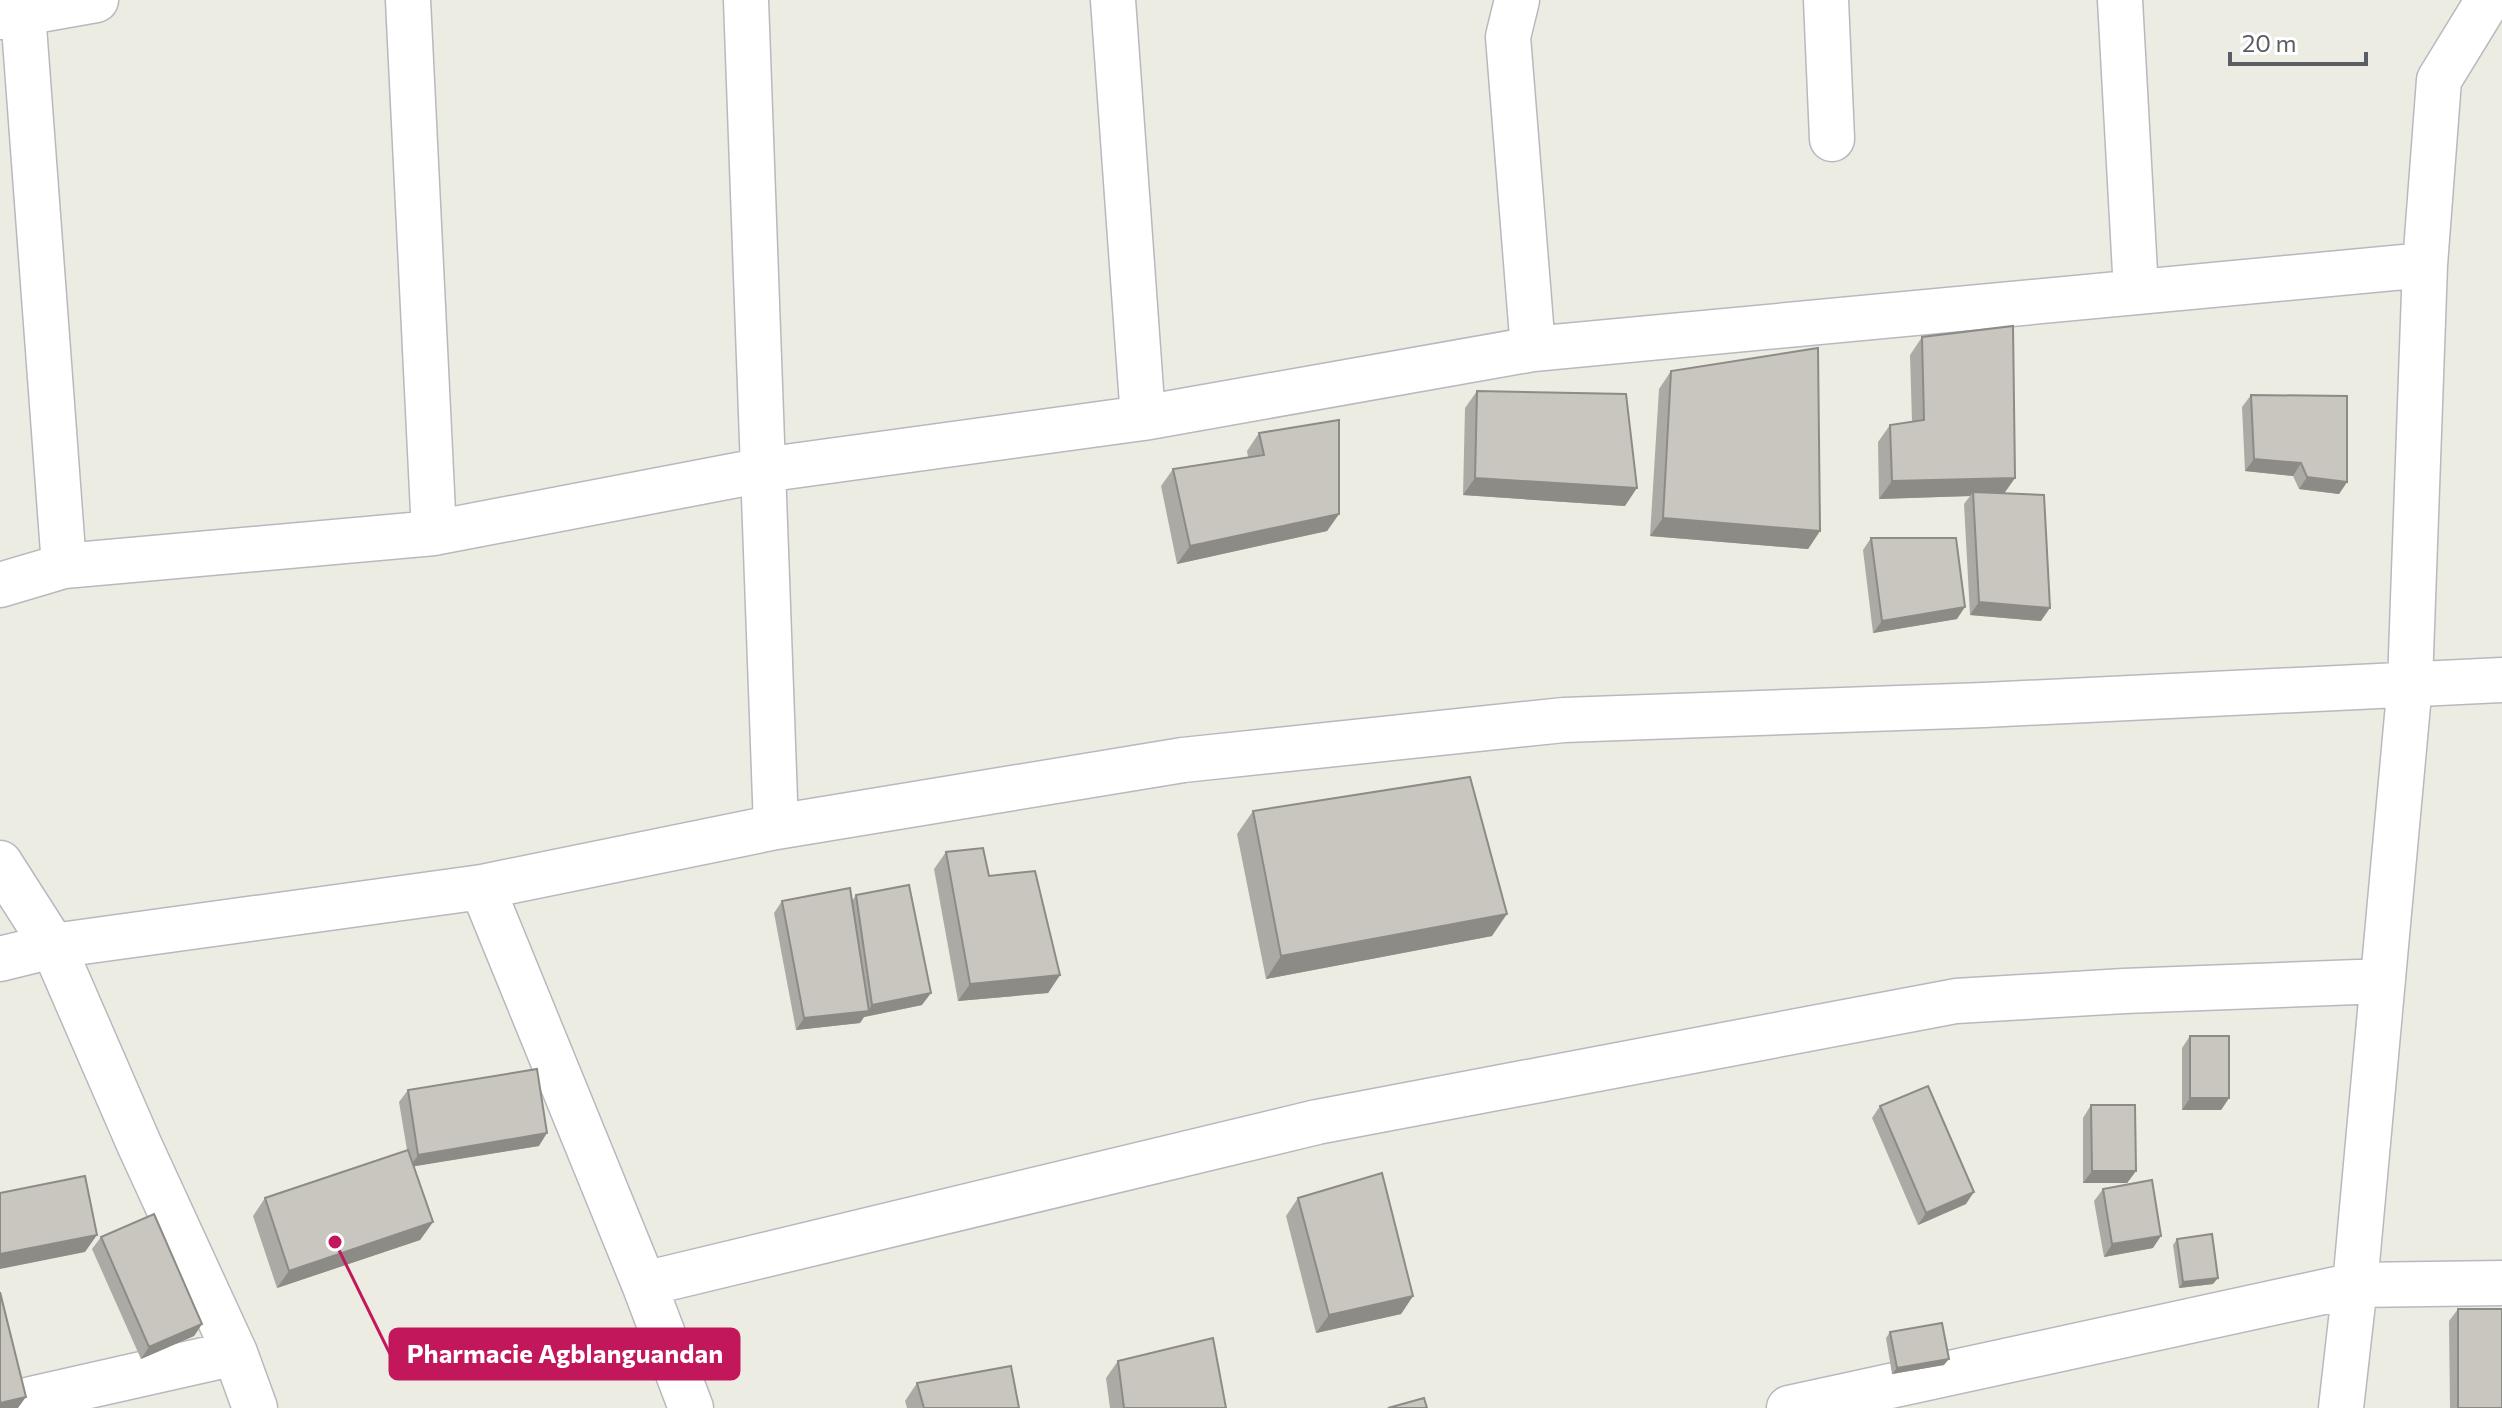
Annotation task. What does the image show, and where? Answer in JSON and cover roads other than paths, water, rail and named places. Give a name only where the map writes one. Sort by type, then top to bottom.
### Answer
[{"type":"street","points":[[64,566],[11,15],[96,0]]},
{"type":"street","points":[[408,0],[434,533]]},
{"type":"street","points":[[746,0],[776,827]]},
{"type":"street","points":[[1113,0],[1143,418]]},
{"type":"street","points":[[1517,0],[1508,37],[1533,349]]},
{"type":"street","points":[[1826,0],[1832,139]]},
{"type":"street","points":[[2120,0],[2136,291]]},
{"type":"street","points":[[2341,1408],[2410,683],[2425,265],[2439,80],[2488,0]]},
{"type":"street","points":[[0,585],[64,566],[434,533],[763,470],[1143,418],[1533,349],[2425,265]]},
{"type":"street","points":[[0,959],[53,946],[482,887],[776,827],[1183,760],[1564,720],[1984,705],[2502,680]]},
{"type":"street","points":[[0,863],[53,946],[235,1353],[255,1408]]},
{"type":"street","points":[[482,887],[644,1284],[691,1408]]},
{"type":"street","points":[[644,1284],[1317,1122],[1956,1001],[2383,981]]},
{"type":"street","points":[[1789,1408],[2355,1285],[2502,1283]]},
{"type":"street","points":[[0,1406],[235,1353]]},
{"type":"place","name":"Pharmacie Agblanguandan","points":[[335,1242]]}]
